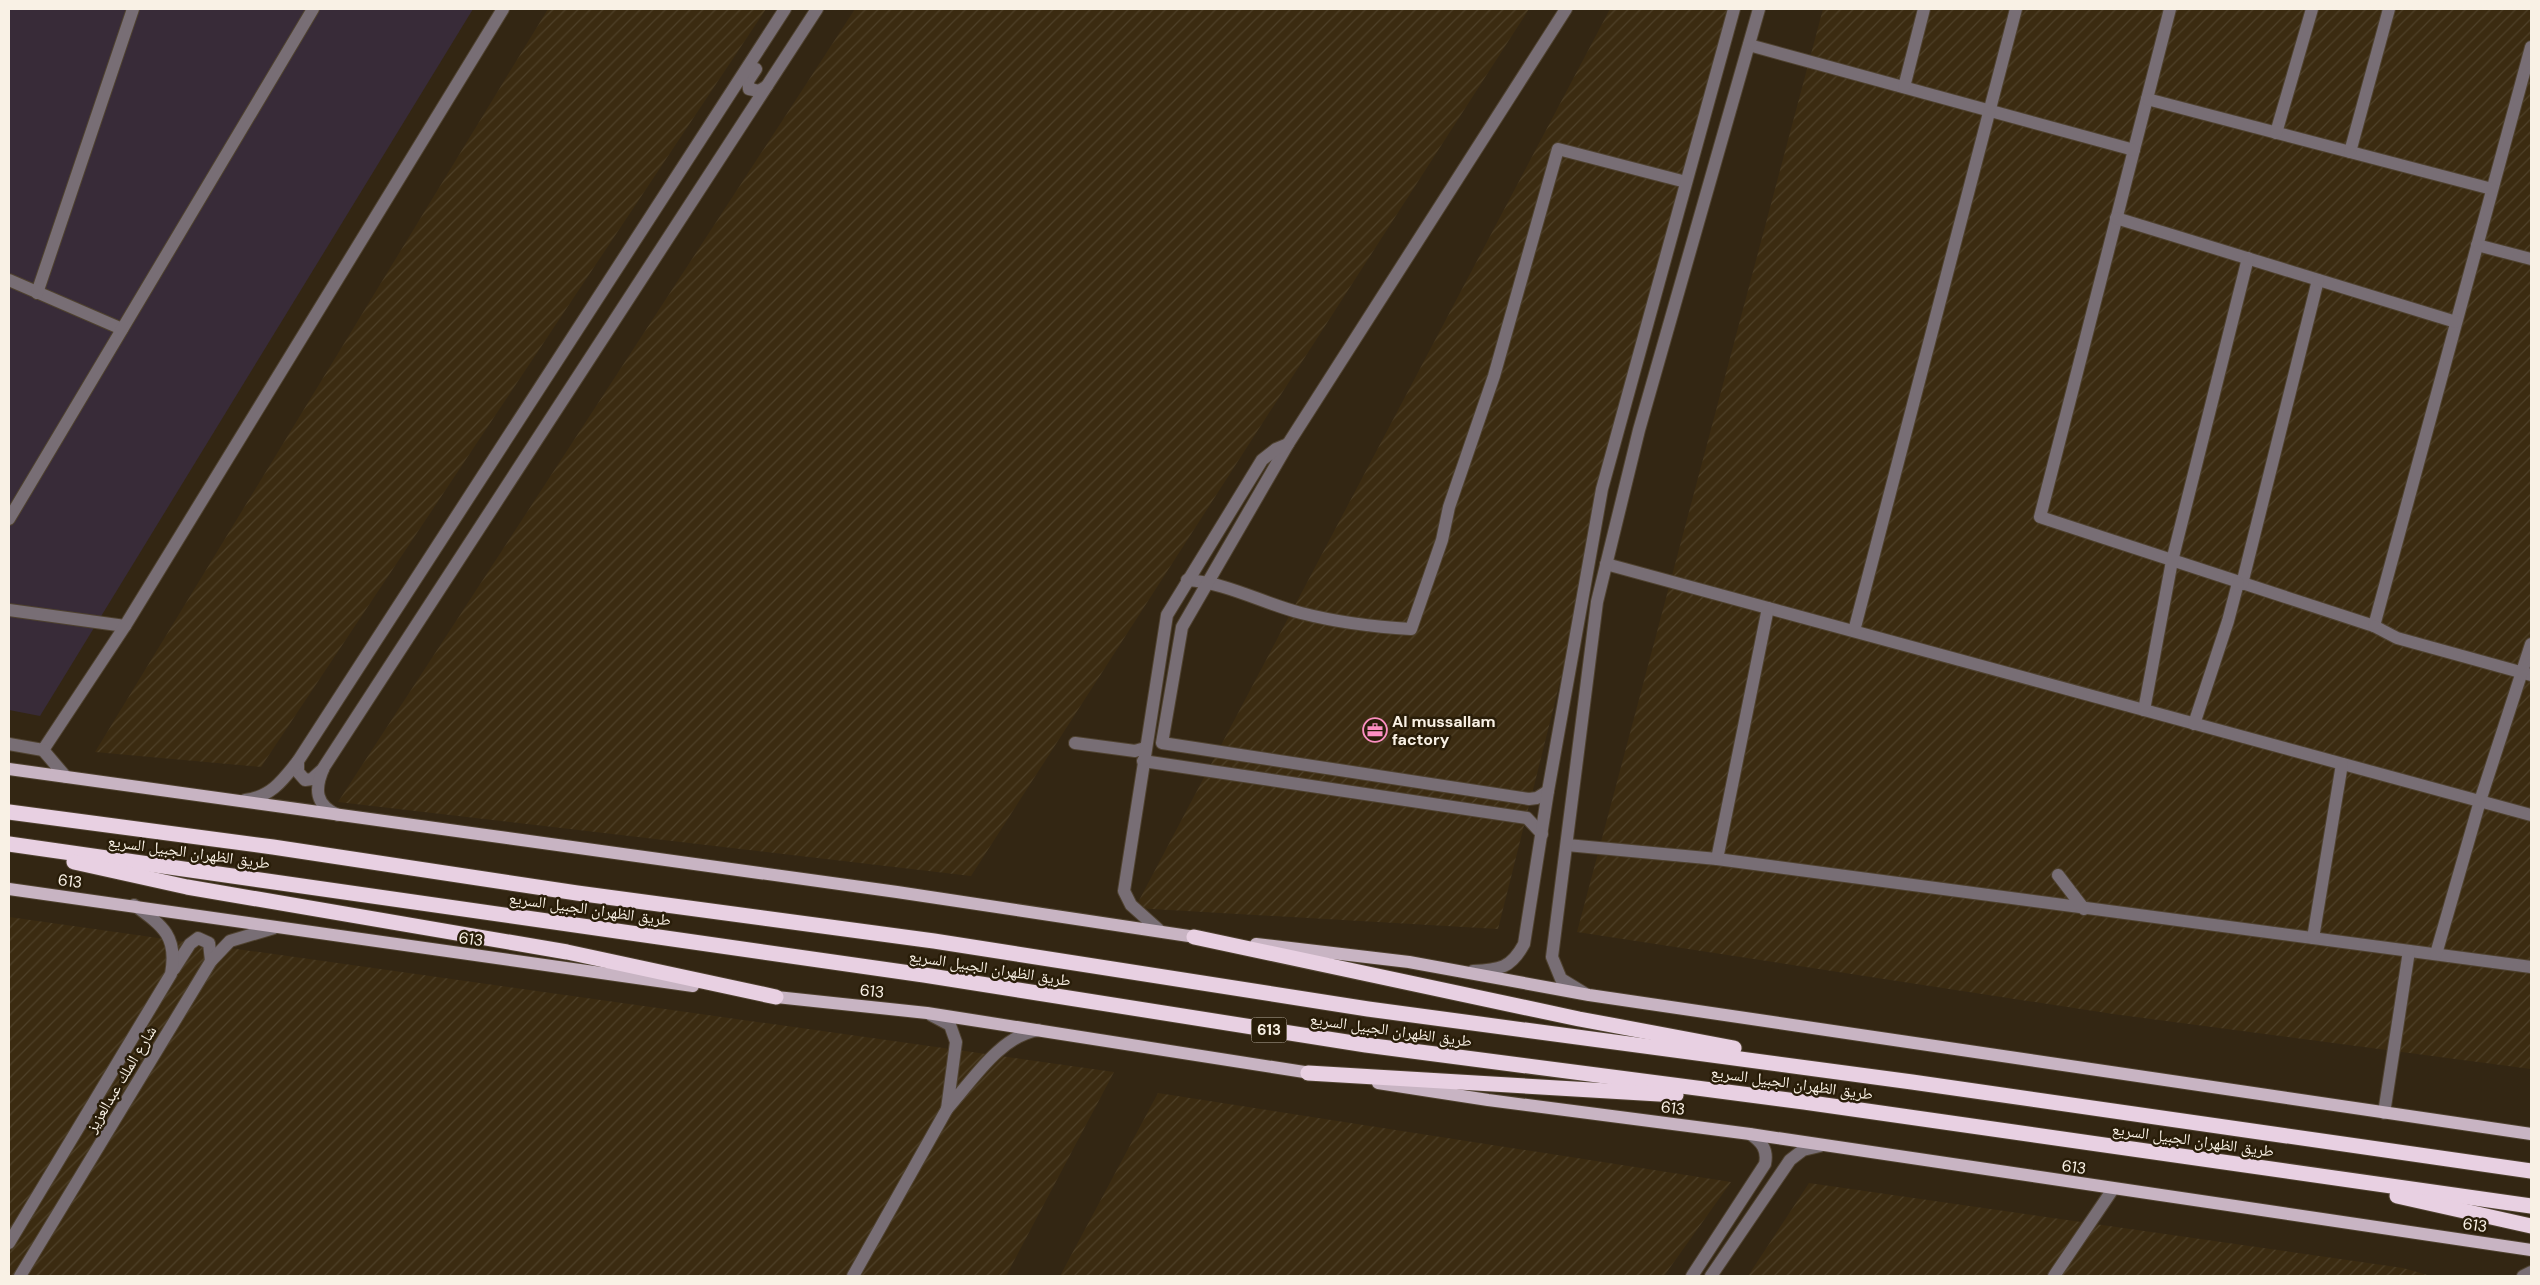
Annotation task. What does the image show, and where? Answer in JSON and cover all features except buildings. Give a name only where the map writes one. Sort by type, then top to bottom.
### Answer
[{"type":"highway","name":"طريق الظهران الجبيل السريع","points":[[9,812],[264,846],[577,893],[934,941],[1368,1009],[1912,1082],[2531,1171]]},
{"type":"highway","name":"طريق الظهران الجبيل السريع","points":[[9,844],[924,975],[1366,1045],[1804,1102],[2531,1206]]},
{"type":"highway","points":[[9,848],[187,887],[567,952],[776,997]]},
{"type":"highway","points":[[1194,937],[1579,1019],[1912,1082]]},
{"type":"highway","points":[[1308,1073],[1804,1102]]},
{"type":"highway","points":[[2286,1171],[2531,1226]]},
{"type":"main road","points":[[9,769],[343,817],[888,890],[1160,930],[1194,937],[1409,962],[1589,995],[2531,1134]]},
{"type":"main road","name":"613","points":[[9,889],[134,905],[274,928],[776,997],[927,1014],[1041,1030],[1488,1100],[1750,1134],[1820,1146],[2531,1250]]},
{"type":"street","points":[[37,293],[133,9]]},
{"type":"street","points":[[9,519],[313,9]]},
{"type":"street","points":[[43,750],[124,626],[503,9]]},
{"type":"street","points":[[767,86],[756,92],[749,89],[748,81],[768,50],[785,9]]},
{"type":"street","points":[[232,801],[257,799],[271,791],[298,761],[785,9]]},
{"type":"street","points":[[343,817],[322,805],[319,797],[319,778],[324,767],[817,9]]},
{"type":"street","points":[[1162,743],[1182,627],[1288,444],[1566,9]]},
{"type":"street","points":[[1463,972],[1494,970],[1508,966],[1517,957],[1524,944],[1548,792],[1555,766],[1602,489],[1734,9]]},
{"type":"street","points":[[1589,995],[1561,979],[1552,957],[1597,602],[1639,430],[1759,9]]},
{"type":"street","points":[[1904,87],[1924,9]]},
{"type":"street","points":[[1854,631],[2016,9]]},
{"type":"street","points":[[2170,9],[2040,517],[2374,626],[2397,638],[2528,674]]},
{"type":"street","points":[[2276,133],[2312,9]]},
{"type":"street","points":[[2350,152],[2389,9]]},
{"type":"street","points":[[1748,46],[2134,150]]},
{"type":"street","points":[[2374,626],[2531,47]]},
{"type":"street","points":[[2147,100],[2492,189]]},
{"type":"street","points":[[1187,580],[1209,581],[1301,613],[1387,628],[1411,629],[1442,540],[1449,507],[1494,376],[1558,149],[1686,182]]},
{"type":"street","points":[[2116,218],[2456,322]]},
{"type":"street","points":[[2477,245],[2531,259]]},
{"type":"street","points":[[2144,710],[2172,561],[2248,258]]},
{"type":"street","points":[[9,280],[122,329]]},
{"type":"street","points":[[2194,724],[2240,583],[2318,280]]},
{"type":"street","points":[[1160,930],[1131,905],[1124,891],[1167,615],[1262,460],[1276,448],[1288,444]]},
{"type":"street","points":[[1606,564],[2531,816]]},
{"type":"street","points":[[1717,859],[1768,608]]},
{"type":"street","points":[[9,610],[124,626]]},
{"type":"street","points":[[2436,954],[2480,801],[2528,674],[2531,644]]},
{"type":"street","points":[[1075,743],[1135,751],[1146,745],[1162,743],[1529,799],[1537,798],[1548,792]]},
{"type":"street","points":[[9,744],[43,750],[66,777]]},
{"type":"street","points":[[298,761],[298,772],[305,780],[315,777],[324,767]]},
{"type":"street","points":[[1144,761],[1527,818],[1542,834]]},
{"type":"street","points":[[2312,938],[2342,764]]},
{"type":"street","points":[[1410,801],[1438,785]]},
{"type":"street","points":[[1567,845],[1717,859],[2531,967]]},
{"type":"street","points":[[2058,875],[2084,909]]},
{"type":"street","points":[[134,905],[158,923],[169,936],[174,954],[171,974]]},
{"type":"street","name":"شارع الملك عبدالعزيز","points":[[20,1276],[211,961],[230,941],[274,928]]},
{"type":"street","points":[[9,1243],[190,944],[198,938],[209,944],[211,961]]},
{"type":"street","points":[[2384,1113],[2408,951]]},
{"type":"street","points":[[927,1014],[950,1025],[956,1042],[947,1109]]},
{"type":"street","points":[[853,1276],[947,1109],[1006,1042],[1027,1032],[1041,1030]]},
{"type":"street","points":[[1692,1276],[1764,1164],[1767,1156],[1764,1148],[1750,1134]]},
{"type":"street","points":[[1711,1276],[1790,1160],[1803,1150],[1820,1146]]},
{"type":"street","points":[[2054,1276],[2113,1189]]},
{"type":"street","points":[[2524,1276],[2531,1272]]},
{"type":"shaded area","points":[[9,9],[473,9],[40,716],[9,710]]},
{"type":"shaded area","points":[[548,9],[766,9],[261,767],[95,752]]},
{"type":"shaded area","points":[[855,9],[1529,9],[971,876],[338,802]]},
{"type":"shaded area","points":[[1610,9],[1729,9],[1498,929],[1135,908]]},
{"type":"shaded area","points":[[1823,9],[2531,9],[2531,1069],[2113,1014],[1577,932]]},
{"type":"shaded area","points":[[9,917],[1114,1072],[1006,1276],[9,1276]]},
{"type":"shaded area","points":[[1158,1093],[1731,1182],[1664,1276],[1060,1276]]},
{"type":"shaded area","points":[[1809,1183],[2403,1268],[2431,1276],[1748,1276]]},
{"type":"place","name":"Al mussallam factory","points":[[1375,730]]}]
